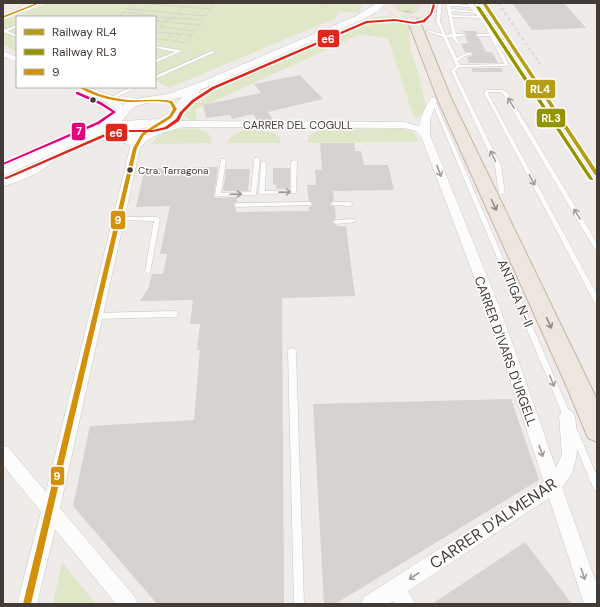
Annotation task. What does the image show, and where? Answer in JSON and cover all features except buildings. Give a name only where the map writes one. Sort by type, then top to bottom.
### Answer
[{"type":"highway","points":[[426,24],[418,50],[433,100]]},
{"type":"highway","points":[[426,24],[454,97],[544,278],[597,393]]},
{"type":"highway","points":[[426,24],[447,105],[578,385],[597,430]]},
{"type":"main road","points":[[387,3],[394,13],[426,24],[425,10],[427,3]]},
{"type":"street","points":[[3,17],[39,3]]},
{"type":"street","points":[[83,88],[108,98],[122,100],[170,97],[210,82],[365,15],[378,8],[382,3]]},
{"type":"street","points":[[365,15],[394,13]]},
{"type":"street","points":[[3,53],[16,60]]},
{"type":"street","points":[[135,145],[142,134],[168,119],[189,95],[210,82]]},
{"type":"street","points":[[27,604],[119,219],[135,145],[134,124],[124,116],[124,112],[121,108],[108,98]]},
{"type":"street","points":[[3,172],[101,129],[119,118],[133,103],[149,99],[166,100],[174,105],[177,118],[192,125]]},
{"type":"street","name":"CARRER D'IVARS D'URGELL","points":[[433,100],[431,110],[426,115],[423,122],[425,135],[494,311],[552,486],[594,604]]},
{"type":"street","points":[[404,125],[416,122],[426,115]]},
{"type":"street","points":[[101,129],[123,124],[157,124]]},
{"type":"street","name":"CARRER DEL COGULL","points":[[157,124],[404,125]]},
{"type":"street","points":[[135,145],[149,134],[157,130],[180,125]]},
{"type":"street","points":[[404,125],[419,129],[425,135]]},
{"type":"street","points":[[76,140],[106,136],[124,139],[135,145]]},
{"type":"street","points":[[3,183],[43,165],[55,154],[57,149]]},
{"type":"street","name":"CARRER D'ALMENAR","points":[[371,604],[401,596],[552,486],[562,476],[569,463],[571,450],[567,416]]},
{"type":"street","points":[[3,453],[50,512],[128,604]]},
{"type":"lane","points":[[426,24],[440,3]]},
{"type":"lane","points":[[449,9],[475,10]]},
{"type":"lane","points":[[449,9],[475,10]]},
{"type":"lane","points":[[449,9],[454,36],[458,43]]},
{"type":"lane","points":[[475,10],[508,65],[458,66],[453,71],[498,166],[502,193]]},
{"type":"lane","points":[[426,24],[451,21]]},
{"type":"lane","points":[[426,24],[454,36],[464,35]]},
{"type":"lane","points":[[426,24],[456,60],[458,66]]},
{"type":"lane","points":[[16,26],[4,31],[16,36]]},
{"type":"lane","points":[[478,35],[491,35]]},
{"type":"lane","points":[[156,47],[180,51],[156,62]]},
{"type":"lane","points":[[156,78],[213,52]]},
{"type":"lane","points":[[456,60],[463,53],[471,54]]},
{"type":"lane","points":[[494,54],[501,54]]},
{"type":"lane","points":[[108,98],[133,88]]},
{"type":"lane","points":[[597,248],[505,93],[502,91],[488,90],[486,93],[597,302]]},
{"type":"lane","name":"ANTIGA N-II","points":[[433,100],[597,487]]},
{"type":"lane","points":[[223,160],[218,195],[254,194],[257,159]]},
{"type":"lane","points":[[263,163],[262,193],[294,192],[294,162]]},
{"type":"lane","points":[[236,205],[309,204]]},
{"type":"lane","points":[[334,204],[350,204]]},
{"type":"lane","points":[[119,219],[157,219],[148,271]]},
{"type":"lane","points":[[336,222],[353,221]]},
{"type":"lane","points":[[96,316],[174,314]]},
{"type":"lane","points":[[292,351],[299,604]]},
{"type":"path","points":[[134,3],[127,9],[205,16],[215,3]]},
{"type":"path","points":[[139,3],[210,9]]},
{"type":"path","points":[[177,13],[186,3]]},
{"type":"path","points":[[268,3],[287,3]]},
{"type":"path","points":[[119,16],[123,12],[150,15],[148,16]]},
{"type":"path","points":[[156,19],[158,16],[203,20],[186,43],[156,38]]},
{"type":"path","points":[[156,31],[167,19],[172,19],[174,17]]},
{"type":"path","points":[[156,21],[200,25]]},
{"type":"path","points":[[160,27],[195,30]]},
{"type":"path","points":[[156,31],[192,35]]},
{"type":"path","points":[[165,40],[171,33]]},
{"type":"path","points":[[175,41],[181,34]]},
{"type":"green space","points":[[49,3],[362,3],[359,13],[338,11],[336,18],[169,88],[156,81],[156,16],[16,16],[16,52],[3,45],[3,20]]},
{"type":"green space","points":[[395,3],[419,3],[417,10],[408,12],[398,9]]},
{"type":"green space","points":[[385,16],[400,18],[409,25],[410,47],[426,106],[422,114],[414,118],[388,39],[361,34],[195,110],[197,121],[190,120],[184,116],[189,102],[208,89],[367,19]]},
{"type":"green space","points":[[182,129],[202,130],[211,137],[211,143],[151,144],[157,137],[165,133]]},
{"type":"green space","points":[[403,129],[413,132],[419,142],[307,143],[309,135],[322,130]]},
{"type":"green space","points":[[246,130],[272,133],[280,138],[280,143],[227,143],[235,134]]},
{"type":"green space","points":[[62,562],[96,604],[53,604]]},
{"type":"railway","points":[[498,3],[540,64]]},
{"type":"rail line","name":"RL4","points":[[484,3],[597,175]]},
{"type":"rail line","name":"RL3","points":[[478,7],[591,179]]},
{"type":"transit line","name":"9","points":[[3,17],[39,3]]},
{"type":"transit line","name":"e6","points":[[6,178],[103,136],[124,131],[153,131],[166,128],[178,120],[181,113],[193,101],[213,88],[367,22],[395,20],[414,23],[424,21],[431,14],[434,5]]},
{"type":"transit line","name":"9","points":[[82,88],[109,98],[121,100],[160,100],[171,102],[175,109]]},
{"type":"transit line","name":"7","points":[[3,164],[98,123],[114,112],[100,103],[77,93]]},
{"type":"transit line","name":"9","points":[[27,604],[135,148],[143,134],[170,117],[175,109]]},
{"type":"place","name":"Ctra. Tarragona","points":[[130,170]]}]
